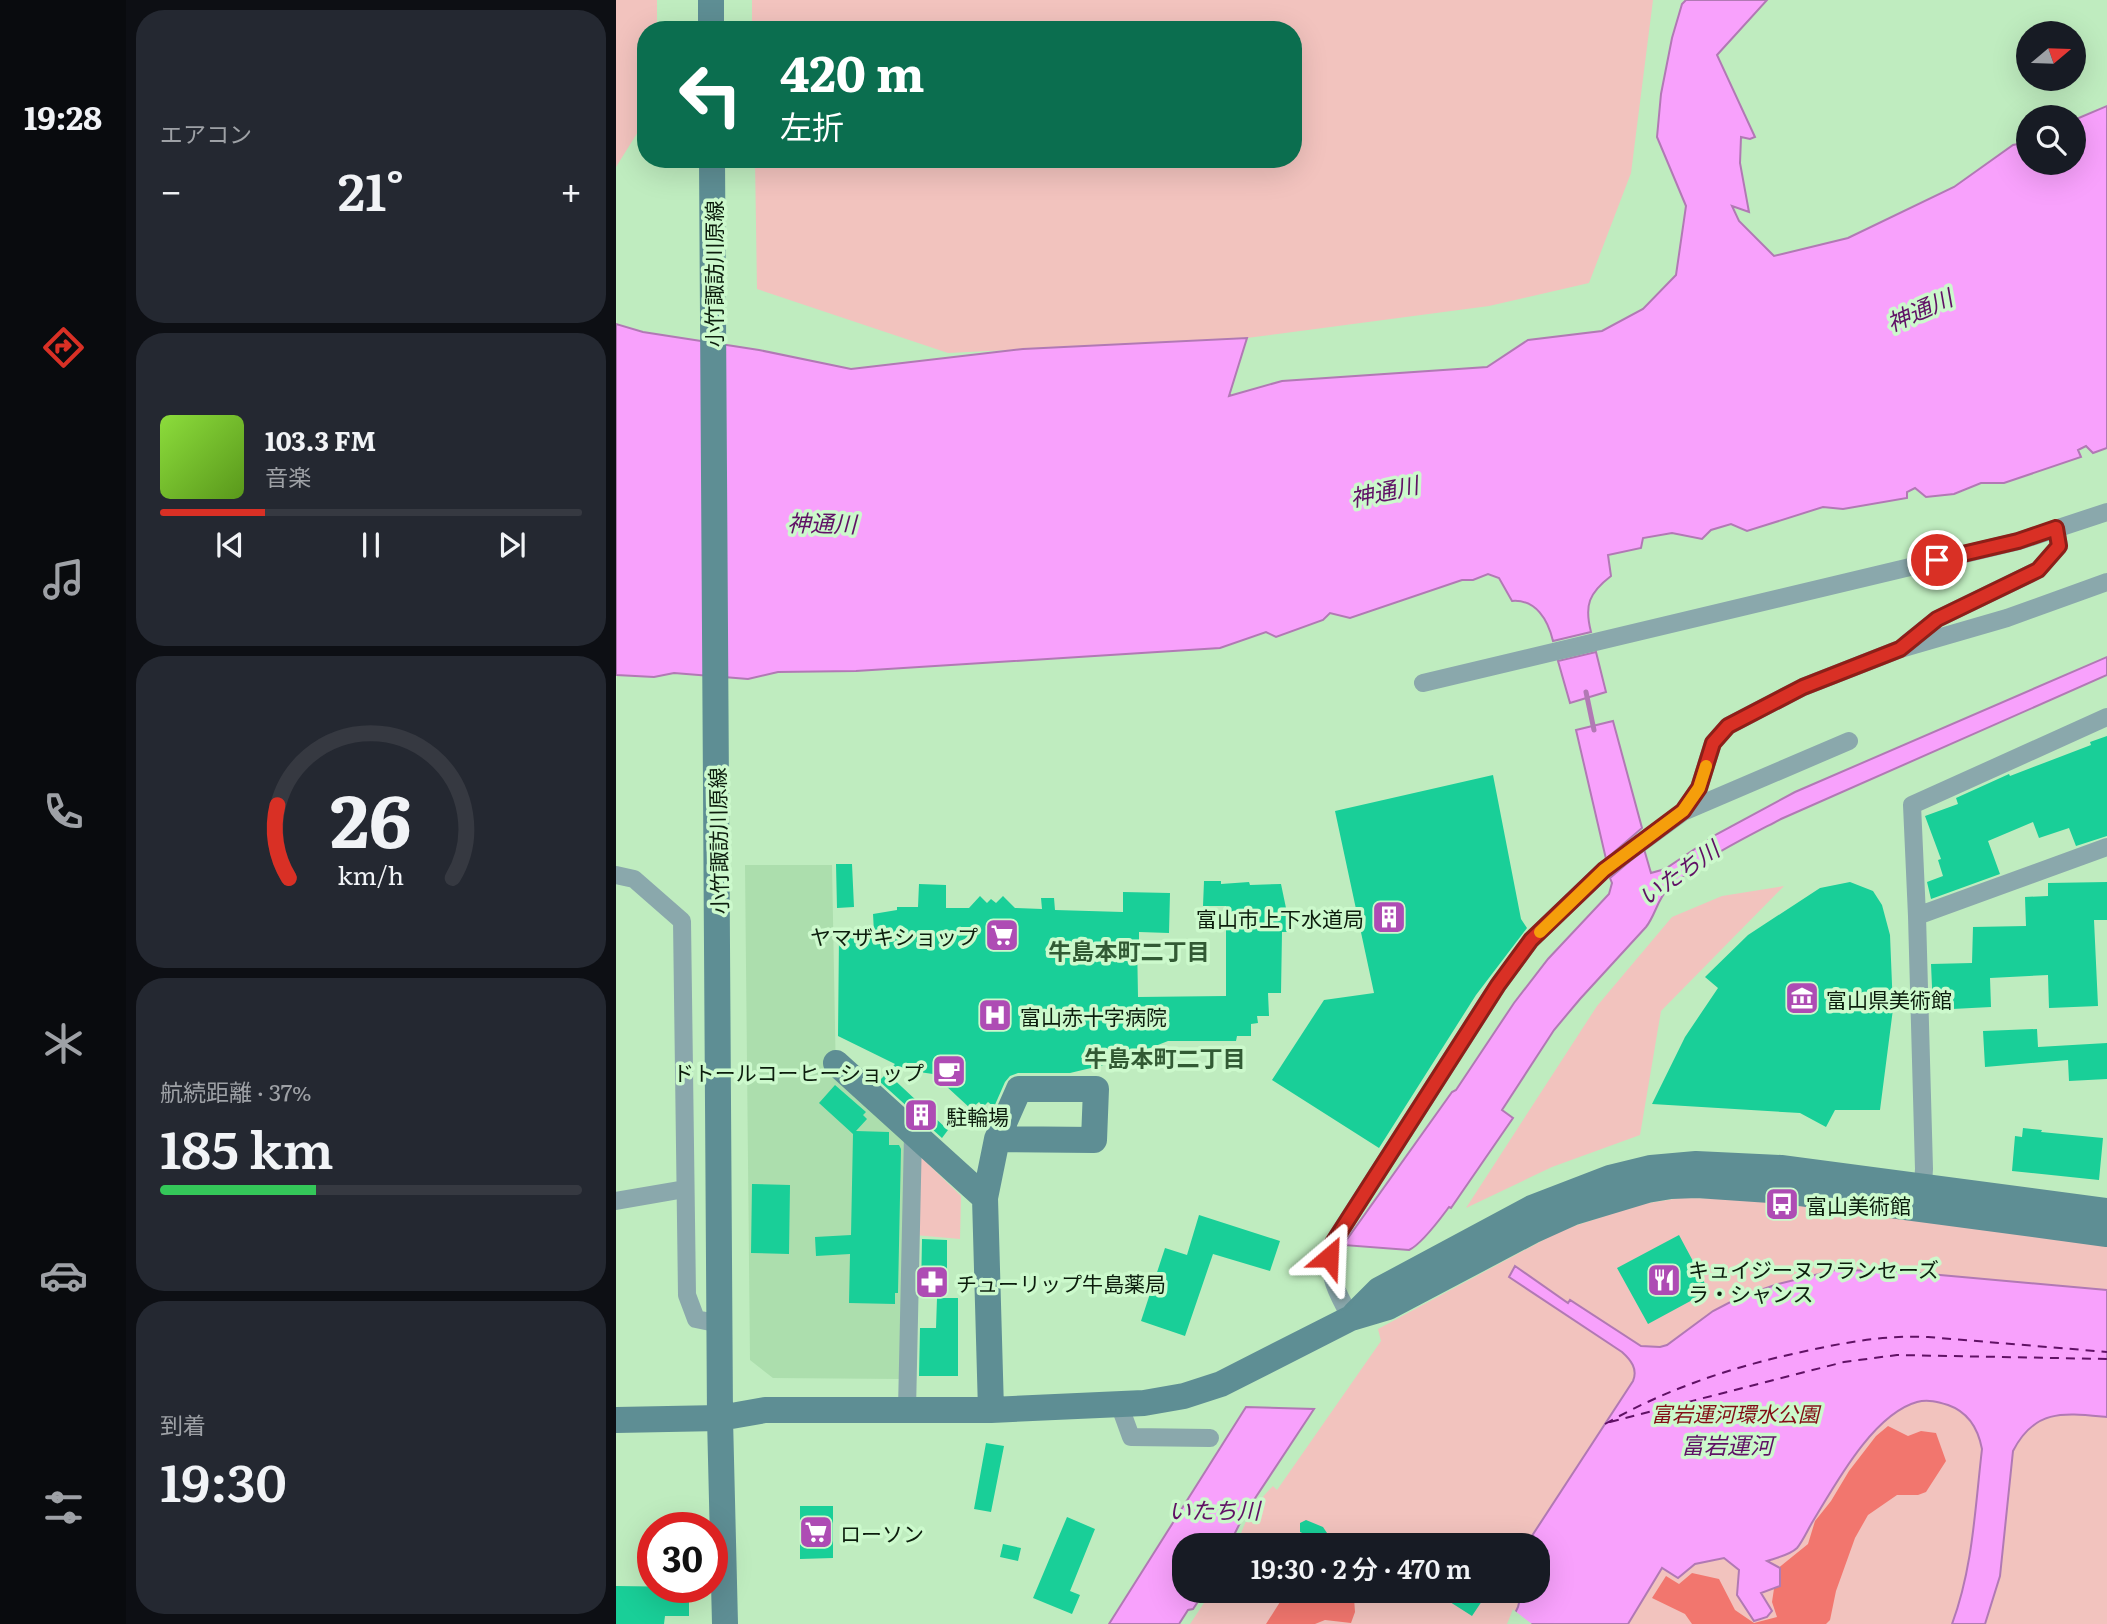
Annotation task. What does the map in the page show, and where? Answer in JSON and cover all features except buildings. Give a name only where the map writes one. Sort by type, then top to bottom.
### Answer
[{"type":"street","points":[[711,0],[711,21]]},
{"type":"street","name":"小竹諏訪川原線","points":[[712,168],[720,1418],[725,1624]]},
{"type":"street","points":[[1423,683],[2018,541],[2107,512]]},
{"type":"street","points":[[1900,649],[1937,619],[2038,570],[2059,546],[2056,528]]},
{"type":"street","points":[[1683,811],[1699,788],[1713,743],[1728,726],[1803,687],[1900,649],[2007,618],[2107,582]]},
{"type":"street","points":[[1922,1198],[1917,916],[1912,805],[2107,717]]},
{"type":"street","points":[[1339,1324],[1329,1257],[1331,1246],[1498,985],[1531,940],[1604,870],[1683,811],[1849,741]]},
{"type":"street","points":[[1917,916],[2107,847]]},
{"type":"street","points":[[616,874],[634,879],[682,921],[687,1295],[696,1320],[720,1324]]},
{"type":"street","points":[[836,1063],[985,1198]]},
{"type":"street","points":[[907,1410],[913,1135]]},
{"type":"street","points":[[991,1410],[985,1198],[997,1139]]},
{"type":"street","points":[[616,1420],[720,1418],[758,1410],[991,1410],[1144,1404],[1184,1396],[1221,1384],[1339,1324],[1379,1290],[1532,1209],[1610,1178],[1651,1168],[1696,1164],[1782,1168],[1922,1198],[2021,1224],[2107,1234]]},
{"type":"street","points":[[616,1201],[685,1189]]},
{"type":"street","points":[[1922,1198],[2107,1211]]},
{"type":"street","points":[[1119,1404],[1131,1437],[1210,1438]]},
{"type":"shaded area","points":[[745,865],[832,865],[836,1079],[908,1143],[902,1379],[773,1378],[750,1360]]},
{"type":"shaded area","points":[[1888,1426],[1908,1436],[1921,1431],[1936,1433],[1946,1461],[1926,1492],[1918,1495],[1897,1495],[1868,1515],[1855,1538],[1836,1591],[1830,1620],[1826,1624],[1692,1624],[1685,1614],[1652,1598],[1666,1576],[1679,1584],[1692,1573],[1719,1579],[1735,1610],[1754,1623],[1777,1617],[1772,1602],[1777,1569],[1808,1544],[1815,1521],[1849,1471],[1876,1436]]},
{"type":"shaded area","points":[[1279,1603],[1354,1603],[1355,1612],[1351,1623],[1325,1620],[1315,1624],[1266,1624]]},
{"type":"green space","points":[[616,0],[657,0],[657,21],[637,21],[637,133],[616,167]]},
{"type":"green space","points":[[752,0],[1653,0],[1631,173],[1589,283],[1489,306],[1247,338],[948,353],[757,289],[755,168],[1302,168],[1302,21],[752,21]]},
{"type":"green space","points":[[1784,886],[1661,1011],[1640,1135],[1552,1167],[1466,1208],[1597,1006],[1672,917],[1722,896]]},
{"type":"green space","points":[[916,1152],[961,1196],[960,1239],[915,1235]]},
{"type":"green space","name":"富岩運河環水公園","points":[[1680,1198],[1765,1199],[2107,1243],[2107,1624],[1190,1624],[1204,1603],[1550,1603],[1550,1533],[1242,1533],[1256,1506],[1273,1486],[1277,1490],[1381,1341],[1378,1329],[1562,1230],[1642,1204]]},
{"type":"water","name":"神通川","points":[[1686,0],[1767,0],[1717,55],[1755,137],[1741,137],[1740,163],[1749,212],[1732,206],[1739,221],[1774,256],[1848,238],[1954,187],[2013,145],[2016,144],[2016,175],[2086,175],[2086,115],[2107,106],[2107,448],[2093,453],[2086,446],[2078,450],[2081,457],[2004,483],[1981,483],[1954,494],[1926,497],[1915,488],[1907,492],[1907,498],[1843,509],[1823,507],[1747,531],[1731,524],[1711,530],[1702,539],[1672,533],[1643,538],[1641,548],[1608,555],[1611,576],[1593,594],[1588,607],[1591,632],[1553,641],[1540,612],[1528,603],[1512,601],[1499,578],[1488,574],[1473,580],[1462,580],[1350,618],[1330,613],[1323,620],[1276,637],[1266,632],[1220,648],[856,671],[778,672],[748,679],[674,673],[654,677],[616,675],[616,324],[643,332],[759,350],[851,369],[1023,349],[1247,338],[1229,396],[1282,381],[1487,367],[1528,340],[1602,331],[1643,309],[1676,275],[1686,206],[1657,137],[1661,94],[1682,4]]},
{"type":"water","points":[[1596,652],[1606,692],[1570,703],[1558,661]]},
{"type":"water","name":"いたち川","points":[[2107,657],[2107,675],[1781,819],[1723,850],[1681,878],[1665,893],[1646,927],[1554,1030],[1502,1110],[1513,1118],[1451,1208],[1449,1207],[1425,1237],[1409,1250],[1343,1245],[1456,1090],[1514,1003],[1548,959],[1609,894],[1612,883],[1610,878],[1644,849],[1651,873],[1665,869],[1717,834],[1795,792]]},
{"type":"water","name":"いたち川","points":[[1613,721],[1642,828],[1606,859],[1576,730]]},
{"type":"water","name":"富岩運河","points":[[1515,1266],[1568,1303],[1570,1300],[1641,1346],[1660,1347],[1667,1345],[1713,1311],[1740,1297],[1778,1284],[1835,1270],[1896,1271],[2107,1290],[2107,1417],[2052,1416],[2031,1427],[2013,1451],[2000,1576],[1985,1624],[1952,1624],[1969,1560],[1982,1449],[1980,1441],[1975,1428],[1961,1412],[1948,1405],[1925,1401],[1901,1409],[1871,1435],[1844,1471],[1797,1548],[1767,1561],[1780,1568],[1780,1586],[1761,1593],[1772,1611],[1767,1617],[1754,1621],[1737,1595],[1739,1570],[1724,1558],[1695,1564],[1678,1578],[1662,1568],[1628,1624],[1510,1624],[1519,1603],[1550,1603],[1550,1533],[1534,1533],[1633,1381],[1635,1373],[1631,1362],[1622,1352],[1509,1277]]},
{"type":"water","name":"いたち川","points":[[1246,1407],[1314,1409],[1235,1533],[1172,1533],[1172,1603],[1197,1603],[1193,1609],[1188,1610],[1179,1624],[1109,1624]]},
{"type":"pier","points":[[1513,1609],[1515,1611],[1532,1624],[1507,1624]]},
{"type":"waterway","points":[[1586,692],[1594,730]]},
{"type":"ferry route","points":[[1605,1424],[1678,1389],[1728,1371],[1780,1357],[1866,1340],[1928,1337],[2107,1352]]},
{"type":"ferry route","points":[[1610,1422],[1844,1362],[1897,1355],[2107,1359]]},
{"type":"slow traffic","points":[[1540,932],[1604,870],[1683,811],[1699,788],[1706,766]]},
{"type":"place","name":"富山市上下水道局","points":[[1389,917]]},
{"type":"place","name":"ヤマザキショップ","points":[[1002,935]]},
{"type":"place","name":"富山県美術館","points":[[1802,998]]},
{"type":"place","name":"富山赤十字病院","points":[[995,1015]]},
{"type":"place","name":"ドトールコーヒーショップ","points":[[949,1071]]},
{"type":"place","name":"駐輪場","points":[[921,1115]]},
{"type":"place","name":"富山美術館","points":[[1782,1204]]},
{"type":"place","name":"キュイジーヌフランセーズ ラ・シャンス","points":[[1664,1280]]},
{"type":"place","name":"チューリップ牛島薬局","points":[[932,1282]]},
{"type":"place","name":"ローソン","points":[[816,1532]]},
{"type":"district","name":"牛島本町二丁目","points":[[1129,950]]},
{"type":"district","name":"牛島本町二丁目","points":[[1165,1057]]},
{"type":"route","points":[[1329,1257],[1331,1246],[1498,985],[1531,940],[1604,870],[1683,811],[1699,788],[1713,743],[1728,726],[1803,687],[1900,649],[1937,619],[2038,570],[2059,546],[2056,528],[2018,541],[1937,560]]}]
